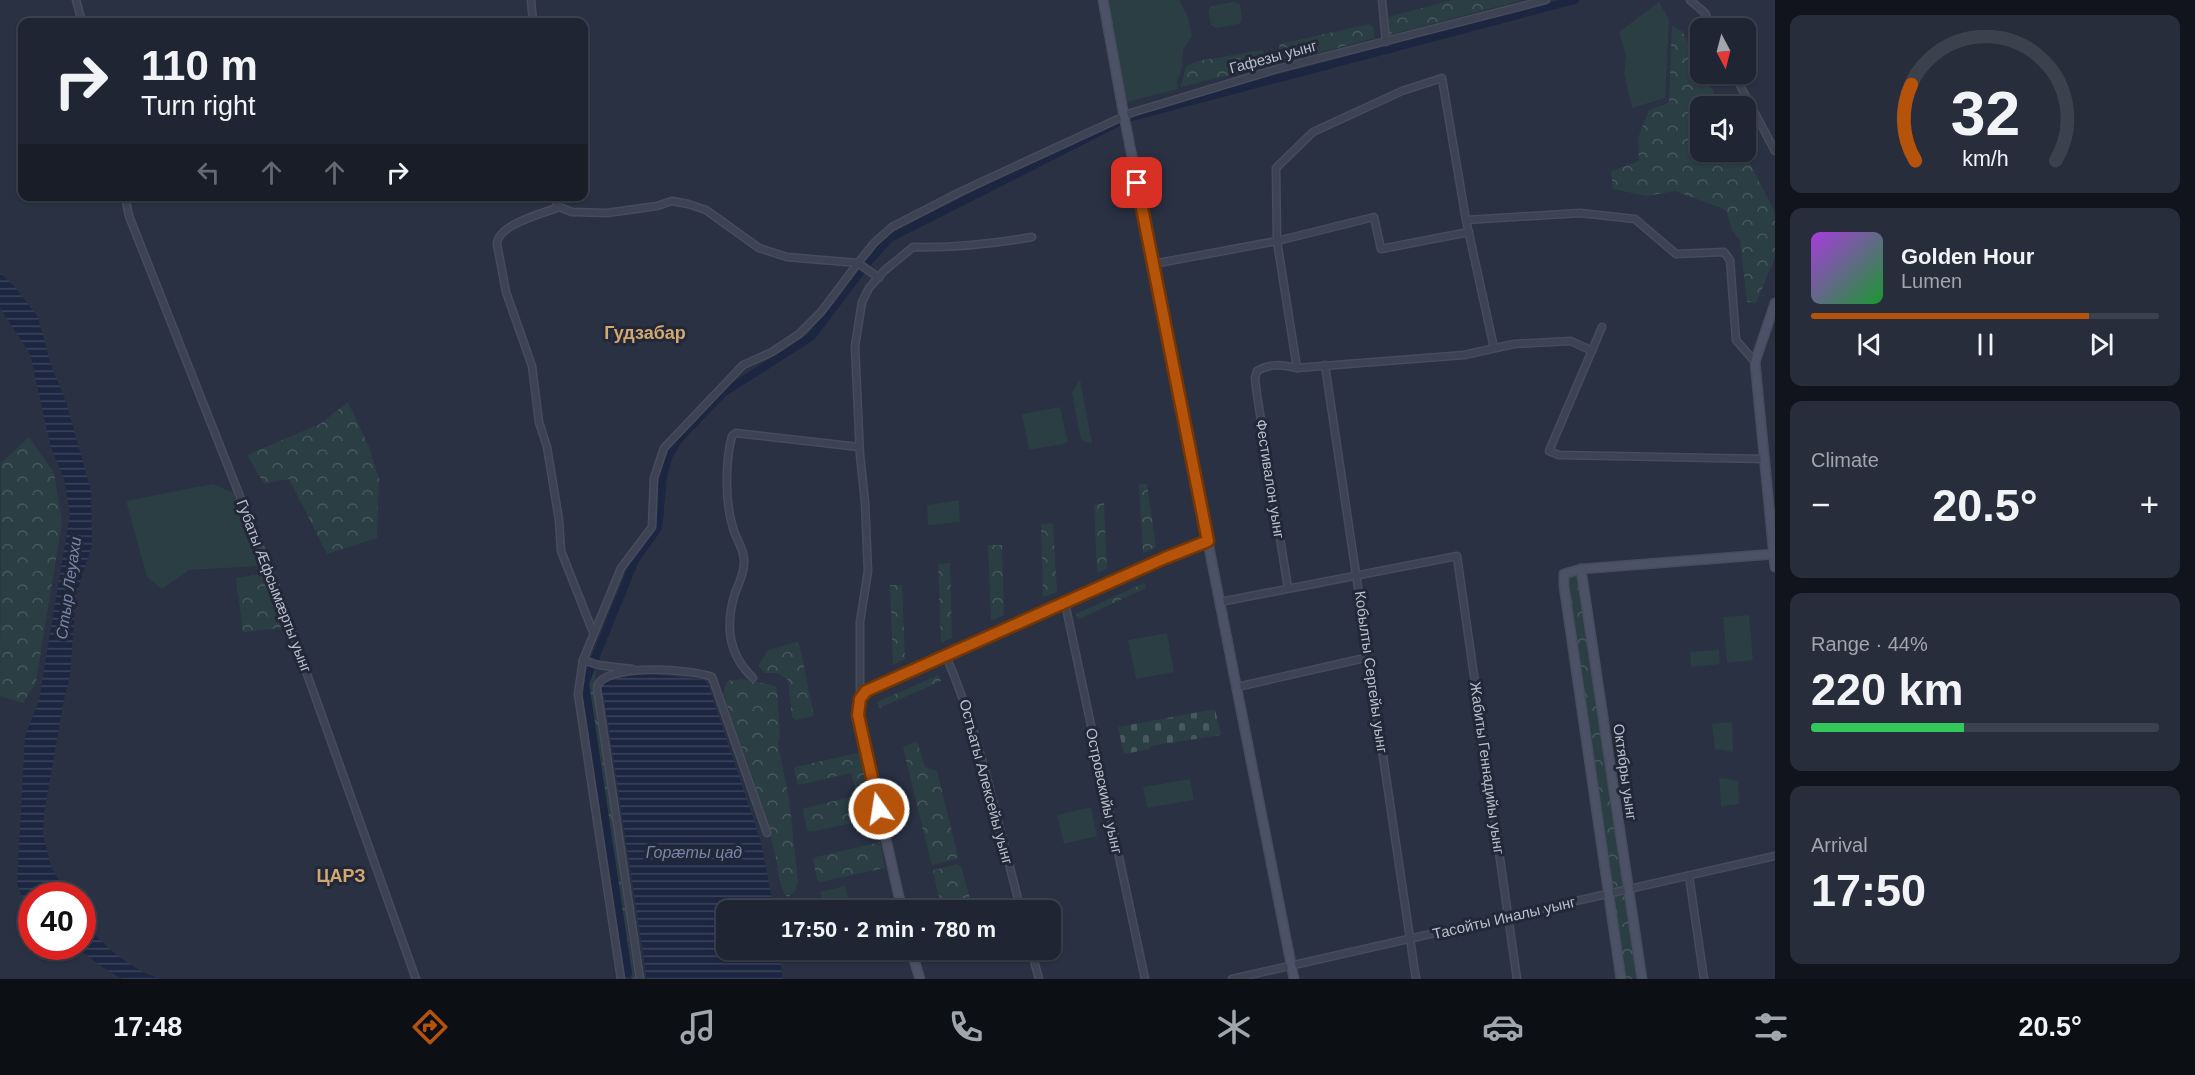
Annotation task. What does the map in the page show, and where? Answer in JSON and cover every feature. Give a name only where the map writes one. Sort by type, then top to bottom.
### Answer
[{"type":"street","points":[[76,0],[81,18]]},
{"type":"street","points":[[531,0],[533,18]]},
{"type":"street","points":[[1103,0],[1294,979]]},
{"type":"street","points":[[1382,0],[1386,42]]},
{"type":"street","name":"Гафезы уынг","points":[[621,979],[578,694],[583,660],[621,568],[652,527],[654,478],[664,448],[744,365],[772,352],[799,334],[821,312],[874,243],[892,227],[973,186],[1124,116],[1277,69],[1546,0]]},
{"type":"street","points":[[1690,0],[1707,18]]},
{"type":"street","points":[[1494,348],[1466,220],[1442,78],[1402,91],[1314,132],[1276,168],[1277,240],[1298,368],[1464,355],[1514,344],[1571,341],[1592,351]]},
{"type":"street","points":[[1739,84],[1775,152]]},
{"type":"street","name":"Губаты Æфсымæрты уынг","points":[[126,201],[129,216],[277,590],[416,979]]},
{"type":"street","points":[[556,201],[559,207]]},
{"type":"street","points":[[594,632],[561,551],[559,520],[549,457],[539,422],[532,366],[506,292],[497,238],[505,229],[559,207],[572,212],[607,213],[657,206],[672,201],[706,210],[759,248],[787,257],[860,264],[877,276]]},
{"type":"street","points":[[1466,220],[1580,213],[1635,219],[1676,254],[1724,252],[1730,260],[1736,340],[1755,362]]},
{"type":"street","points":[[1153,264],[1277,240],[1374,217],[1381,249],[1469,232]]},
{"type":"street","points":[[900,900],[858,715],[860,622],[867,571],[855,346],[862,302],[877,276],[913,247],[960,247],[1032,237]]},
{"type":"street","points":[[1775,303],[1755,362],[1775,567]]},
{"type":"street","points":[[1602,327],[1549,451],[1559,455],[1765,459]]},
{"type":"street","name":"Фестивалон уынг","points":[[1288,588],[1255,378],[1257,371],[1264,367],[1282,364],[1298,368]]},
{"type":"street","name":"Кобылты Сергейы уынг","points":[[1325,365],[1416,979]]},
{"type":"street","points":[[753,678],[742,667],[735,655],[729,625],[745,564],[730,518],[727,475],[732,436],[736,433],[859,447]]},
{"type":"street","points":[[860,699],[866,691],[1208,541]]},
{"type":"street","points":[[1621,979],[1563,586],[1564,574],[1581,569],[1774,554]]},
{"type":"street","name":"Жабиты Геннадийы уынг","points":[[1356,575],[1457,556],[1517,979]]},
{"type":"street","name":"Октябры уынг","points":[[1581,569],[1642,979]]},
{"type":"street","points":[[1220,602],[1356,575]]},
{"type":"street","name":"Островскийы уынг","points":[[1065,603],[1145,979]]},
{"type":"street","name":"Остъаты Алексейы уынг","points":[[946,656],[961,691],[976,739],[1018,900]]},
{"type":"street","points":[[1237,687],[1369,657]]},
{"type":"street","points":[[583,660],[597,665],[712,677],[767,833]]},
{"type":"street","points":[[640,979],[597,689],[601,680],[608,676],[642,669]]},
{"type":"street","name":"Тасойты Иналы уынг","points":[[1232,979],[1775,856]]},
{"type":"street","points":[[1689,876],[1704,979]]},
{"type":"street","points":[[914,960],[920,979]]},
{"type":"street","points":[[1034,960],[1039,979]]},
{"type":"green space","points":[[1100,0],[1179,0],[1188,17],[1192,36],[1183,50],[1182,68],[1177,81],[1178,89],[1123,103]]},
{"type":"green space","points":[[1453,0],[1523,0],[1385,36],[1383,22],[1391,16]]},
{"type":"green space","points":[[1233,2],[1240,4],[1242,20],[1239,24],[1216,28],[1211,25],[1208,10],[1211,6]]},
{"type":"green space","points":[[1659,2],[1669,20],[1665,98],[1632,108],[1624,73],[1626,56],[1619,32]]},
{"type":"green space","points":[[1369,24],[1373,27],[1375,38],[1281,63],[1278,52],[1280,44]]},
{"type":"green space","points":[[1672,26],[1682,31],[1690,47],[1690,84],[1709,84],[1716,96],[1690,96],[1690,162],[1749,162],[1775,212],[1775,258],[1756,303],[1747,302],[1740,240],[1732,230],[1726,210],[1675,191],[1647,196],[1613,189],[1611,171],[1639,161],[1638,138],[1649,110],[1669,103]]},
{"type":"green space","points":[[1262,50],[1267,56],[1269,65],[1181,87],[1186,66],[1198,61]]},
{"type":"green space","points":[[1080,379],[1092,444],[1081,440],[1072,393]]},
{"type":"green space","points":[[348,402],[369,447],[379,479],[377,538],[327,554],[289,479],[264,484],[247,455],[320,424]]},
{"type":"green space","points":[[1060,407],[1068,443],[1029,450],[1022,414]]},
{"type":"green space","points":[[29,437],[54,473],[62,522],[36,682],[23,703],[0,696],[1,463]]},
{"type":"green space","points":[[212,484],[234,493],[260,566],[189,570],[162,589],[147,577],[126,501]]},
{"type":"green space","points":[[1139,484],[1147,484],[1156,547],[1143,553]]},
{"type":"green space","points":[[959,500],[960,522],[928,525],[927,505]]},
{"type":"green space","points":[[1104,503],[1107,569],[1097,573],[1094,505]]},
{"type":"green space","points":[[1053,523],[1057,592],[1043,597],[1041,524]]},
{"type":"green space","points":[[988,545],[1002,545],[1004,615],[991,621]]},
{"type":"green space","points":[[950,563],[952,638],[941,643],[938,564]]},
{"type":"green space","points":[[262,574],[281,628],[243,632],[236,578]]},
{"type":"green space","points":[[1578,575],[1624,888],[1612,891],[1566,578]]},
{"type":"green space","points":[[1144,583],[1146,588],[1079,619],[1076,614]]},
{"type":"green space","points":[[890,585],[902,585],[905,659],[893,665]]},
{"type":"green space","points":[[1749,615],[1753,660],[1727,663],[1723,617]]},
{"type":"green space","points":[[1167,633],[1174,672],[1136,679],[1128,640]]},
{"type":"green space","points":[[797,642],[800,646],[814,716],[795,720],[792,717],[788,680],[777,673],[764,673],[758,665],[768,650]]},
{"type":"green space","points":[[1719,650],[1720,664],[1691,667],[1690,652]]},
{"type":"green space","points":[[593,670],[596,670],[593,688],[635,979],[632,979],[589,686]]},
{"type":"green space","points":[[938,675],[941,681],[880,708],[877,702]]},
{"type":"green space","points":[[742,679],[777,688],[780,735],[778,745],[789,798],[798,882],[795,891],[788,897],[778,874],[765,816],[752,775],[723,694],[727,681]]},
{"type":"green space","points":[[1215,709],[1221,735],[1151,746],[1150,749],[1124,754],[1118,727]]},
{"type":"green space","points":[[1732,722],[1733,752],[1715,749],[1712,724]]},
{"type":"green space","points":[[915,742],[918,744],[925,767],[937,771],[958,856],[956,859],[933,865],[903,747]]},
{"type":"green space","points":[[862,752],[868,786],[855,788],[851,773],[799,785],[797,783],[795,767]]},
{"type":"green space","points":[[1719,778],[1738,781],[1739,804],[1721,806]]},
{"type":"green space","points":[[1190,779],[1194,800],[1147,808],[1143,787]]},
{"type":"green space","points":[[870,792],[879,835],[865,838],[861,821],[810,832],[807,830],[803,810],[805,808]]},
{"type":"green space","points":[[1091,807],[1097,836],[1064,844],[1057,815]]},
{"type":"green space","points":[[880,842],[885,868],[820,882],[817,880],[813,860],[816,857]]},
{"type":"green space","points":[[957,864],[961,866],[970,900],[940,900],[934,870]]},
{"type":"green space","points":[[845,886],[848,900],[822,900],[820,892]]},
{"type":"green space","points":[[1625,894],[1639,979],[1623,979],[1612,897]]},
{"type":"water","name":"Стыр Леуахи","points":[[0,273],[14,286],[38,317],[51,365],[67,405],[91,491],[92,545],[76,595],[70,676],[44,814],[43,833],[51,867],[60,882],[18,882],[18,886],[17,884],[25,736],[39,700],[70,514],[64,479],[51,448],[30,354],[0,308]]},
{"type":"water","name":"Горӕты цад","points":[[643,673],[704,680],[708,684],[761,842],[772,900],[716,900],[716,960],[780,960],[783,979],[647,979],[601,688],[602,683]]},
{"type":"water","points":[[96,936],[120,957],[159,979],[122,979],[93,960],[96,960]]},
{"type":"waterway","points":[[1128,118],[1575,0]]},
{"type":"waterway","points":[[628,973],[585,683],[635,560],[658,528],[663,477],[668,457],[679,439],[723,393],[811,337],[869,261],[890,238],[1119,122]]},
{"type":"district","name":"Гудзабар","points":[[645,333]]},
{"type":"district","name":"ЦАРЗ","points":[[341,876]]},
{"type":"route","points":[[879,809],[858,715],[860,699],[866,691],[1208,541],[1137,183]]}]
